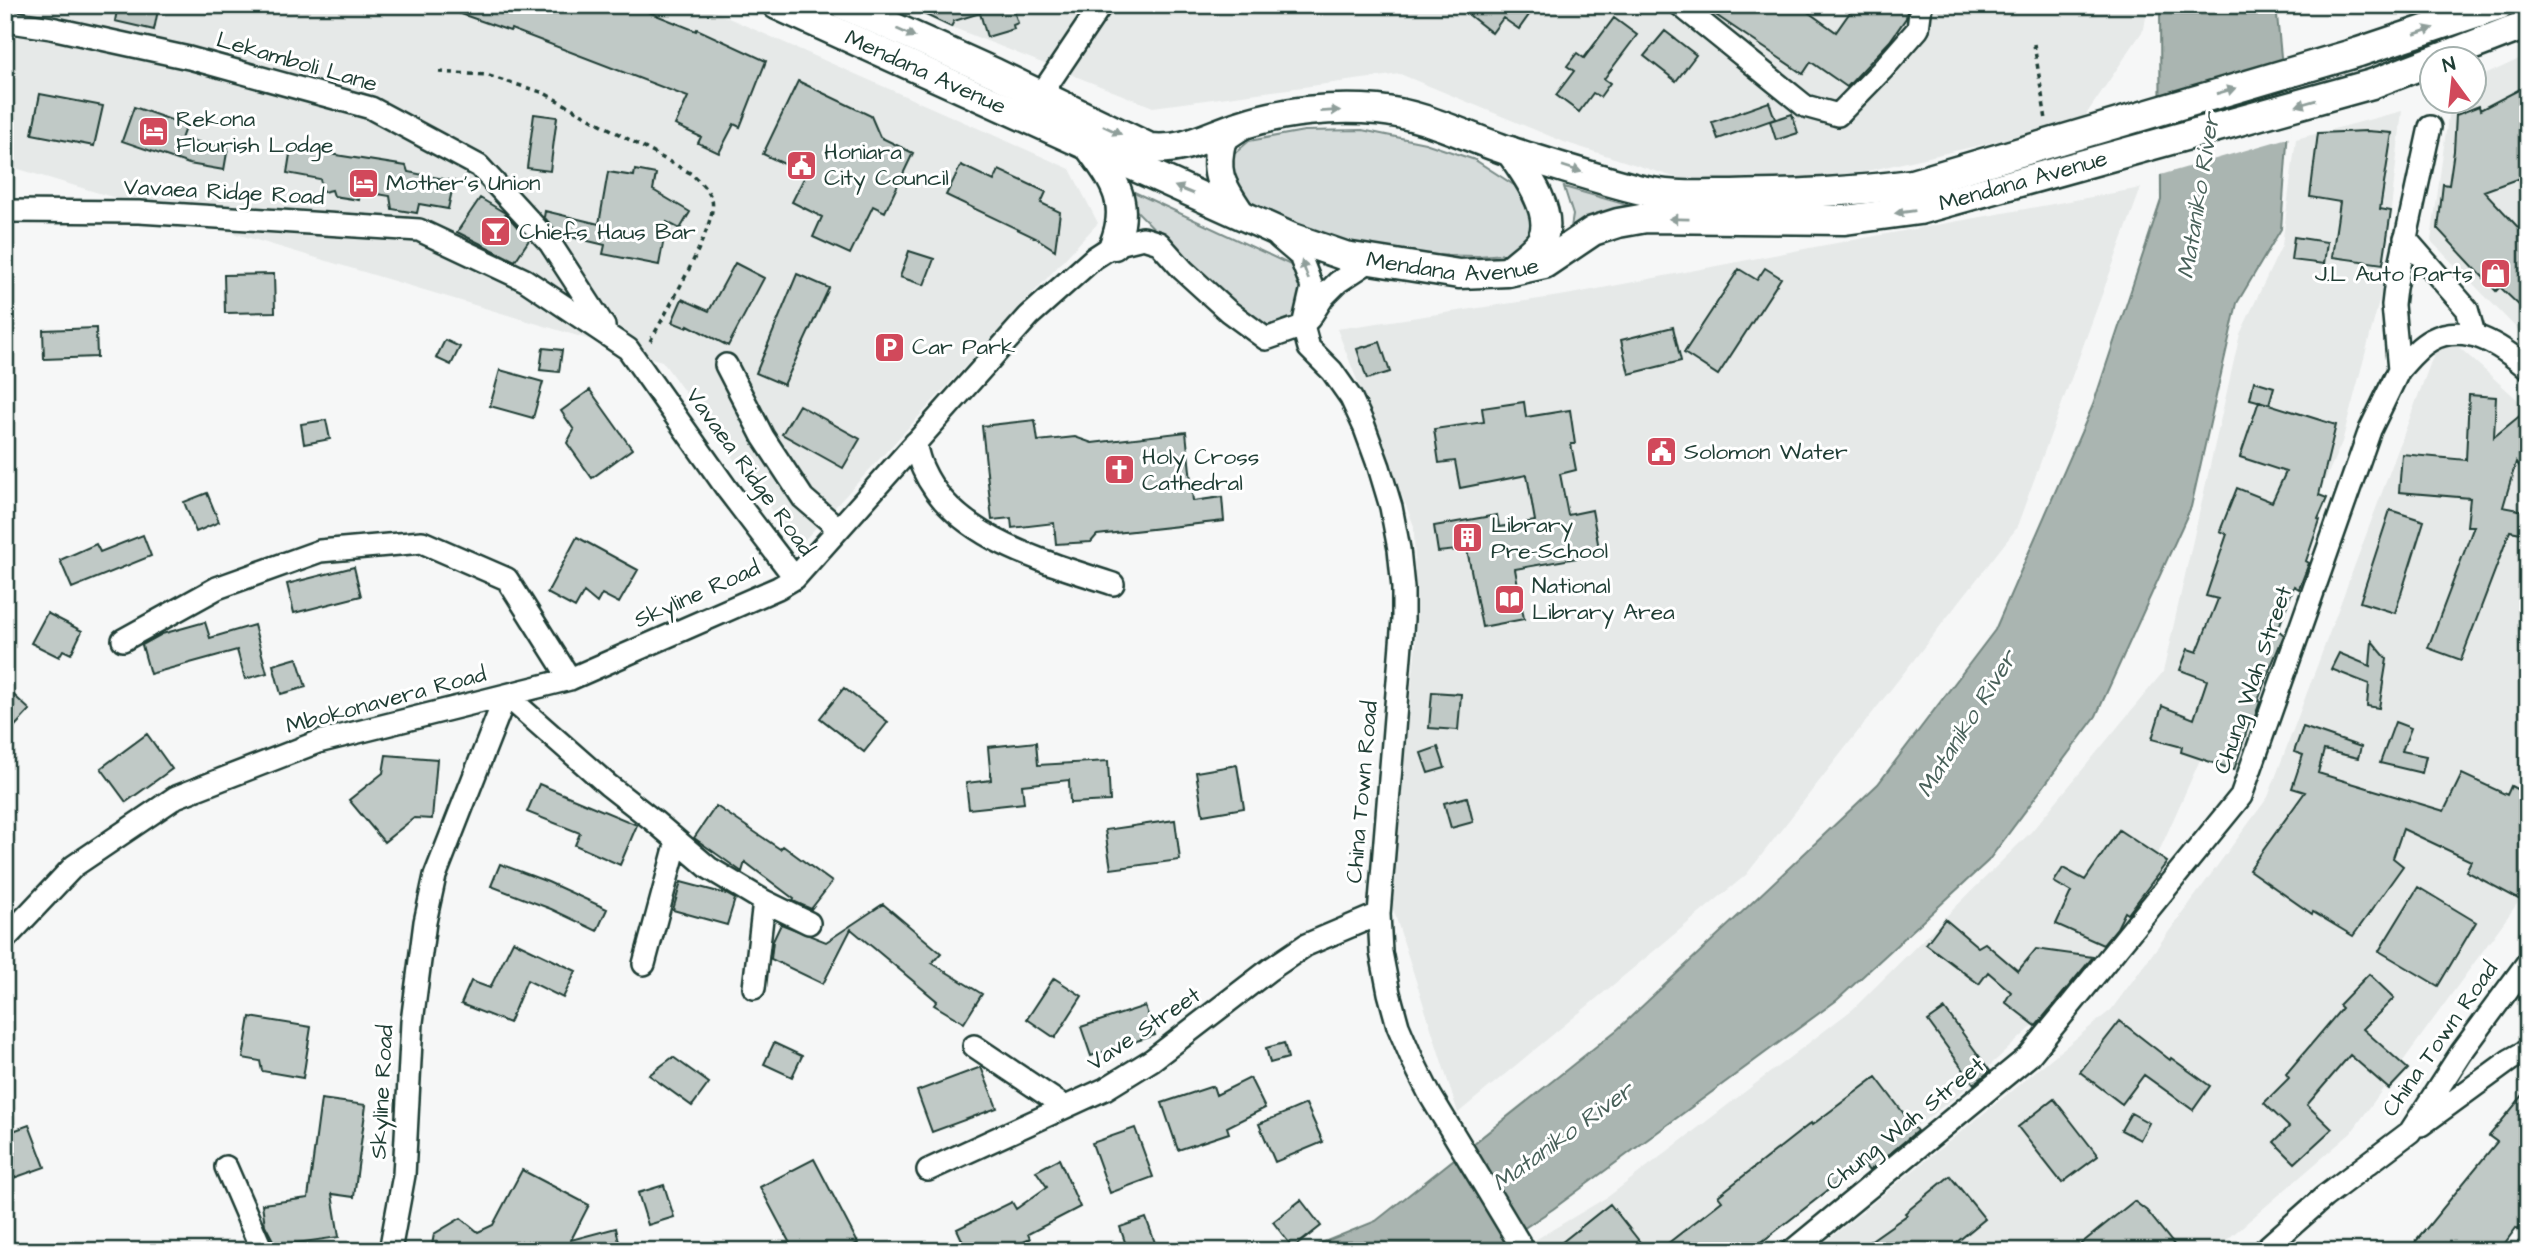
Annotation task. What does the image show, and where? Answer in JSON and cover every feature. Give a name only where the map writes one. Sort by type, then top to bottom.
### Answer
[{"type":"main road","name":"Mendana Avenue","points":[[777,5],[1180,189],[1239,212],[1268,228],[1329,251],[1459,274],[1508,272],[1544,264],[1593,232],[1618,223],[1646,218],[1845,220],[1919,210],[2371,84],[2418,66]]},
{"type":"main road","name":"Mendana Avenue","points":[[844,5],[1150,148],[1168,150],[1242,125],[1327,110],[1377,110],[1406,114],[1510,151],[1639,190],[1688,196],[1845,193],[1912,184],[2359,52],[2499,5]]},
{"type":"main road","name":"Mendana Avenue","points":[[2470,46],[2528,24]]},
{"type":"main road","points":[[1239,212],[1222,186],[1217,171],[1222,138],[1242,125]]},
{"type":"main road","points":[[1090,148],[1120,195],[1122,213],[1114,245]]},
{"type":"main road","points":[[1508,272],[1541,241],[1546,226],[1542,205],[1510,151]]},
{"type":"street","points":[[1040,96],[1101,5]]},
{"type":"street","points":[[1680,5],[1805,106],[1838,115],[1919,29],[1921,5]]},
{"type":"street","name":"Lekamboli Lane","points":[[5,21],[51,28],[189,58],[371,107],[479,166],[550,243],[609,334]]},
{"type":"street","points":[[2399,370],[2393,305],[2395,288],[2430,127]]},
{"type":"street","name":"Vavaea Ridge Road","points":[[5,211],[139,212],[419,230],[525,280],[628,349],[727,489],[795,578]]},
{"type":"street","points":[[1268,228],[1300,256],[1312,287],[1303,326]]},
{"type":"street","name":"Skyline Road","points":[[390,1251],[404,1175],[412,1022],[425,922],[439,863],[506,695],[570,679],[778,588],[795,578],[1029,316],[1094,258],[1114,245],[1143,238],[1159,243],[1183,271],[1266,339],[1303,326]]},
{"type":"street","points":[[2406,238],[2467,309],[2474,334]]},
{"type":"street","points":[[1303,326],[1324,296],[1338,282],[1373,259]]},
{"type":"street","name":"China Town Road","points":[[1303,326],[1310,348],[1332,371],[1364,426],[1391,507],[1399,550],[1403,619],[1379,914],[1381,952],[1395,1015],[1430,1095],[1524,1251]]},
{"type":"street","points":[[2399,370],[2431,340],[2456,334],[2474,334],[2505,349],[2528,369]]},
{"type":"street","points":[[726,365],[763,437],[803,498],[839,529]]},
{"type":"street","name":"Chung Wah Street","points":[[1792,1251],[2029,1056],[2241,796],[2370,430],[2399,370]]},
{"type":"street","points":[[915,443],[923,470],[936,491],[958,515],[1014,551],[1113,584]]},
{"type":"street","points":[[123,640],[216,588],[320,551],[422,542],[507,579],[570,679]]},
{"type":"street","points":[[506,695],[608,785],[709,868],[764,901],[809,923]]},
{"type":"street","name":"Mbokonavera Road","points":[[5,939],[74,866],[176,797],[318,742],[506,695]]},
{"type":"street","points":[[644,964],[677,841]]},
{"type":"street","points":[[754,988],[764,901]]},
{"type":"street","name":"Vave Street","points":[[928,1170],[1105,1089],[1152,1060],[1269,970],[1306,945],[1379,914]]},
{"type":"street","name":"China Town Road","points":[[2263,1251],[2324,1197],[2410,1132],[2461,1053],[2528,962]]},
{"type":"street","points":[[974,1046],[1065,1107]]},
{"type":"street","points":[[2410,1132],[2528,1050]]},
{"type":"street","points":[[226,1167],[264,1251]]},
{"type":"path","points":[[2034,44],[2051,143]]},
{"type":"path","points":[[439,72],[486,75],[544,93],[692,174],[705,188],[712,199],[713,209],[702,242],[639,364]]},
{"type":"shaded area","points":[[5,5],[699,5],[1070,169],[1098,223],[798,547],[662,361],[5,165]]},
{"type":"shaded area","points":[[896,5],[2148,5],[2144,29],[2081,122],[1850,175],[1702,186],[1564,142],[1400,74],[1153,107]]},
{"type":"shaded area","points":[[2528,55],[2528,340],[2431,241],[2448,116],[2488,116],[2488,74]]},
{"type":"shaded area","points":[[2402,111],[2382,290],[2342,442],[2115,950],[1957,1096],[1747,1251],[1535,1251],[1530,1243],[1609,1196],[1853,1009],[2031,832],[2163,672],[2240,334],[2282,245],[2296,139]]},
{"type":"shaded area","points":[[1362,130],[1425,143],[1475,160],[1517,187],[1533,204],[1536,221],[1523,246],[1506,254],[1478,256],[1421,255],[1352,244],[1300,228],[1245,202],[1234,187],[1234,154],[1249,141],[1304,131]]},
{"type":"shaded area","points":[[1117,184],[1293,266],[1302,274],[1303,288],[1302,303],[1295,317],[1276,326],[1254,322],[1180,255],[1124,198]]},
{"type":"shaded area","points":[[1564,187],[1645,210],[1569,241],[1573,215]]},
{"type":"shaded area","points":[[2141,188],[2016,529],[1746,875],[1458,1113],[1389,896],[1416,644],[1414,526],[1337,329],[1566,295]]},
{"type":"shaded area","points":[[2442,332],[2528,409],[2527,890],[2351,1133],[2214,1251],[1814,1251],[2111,1010],[2268,797]]},
{"type":"water","name":"Mataniko River","points":[[2160,5],[2276,5],[2288,129],[2281,229],[2237,303],[2191,507],[2096,716],[1988,861],[1837,1000],[1553,1209],[1490,1251],[1302,1251],[1376,1221],[1618,1029],[1878,784],[1995,630],[2093,405],[2161,200]]},
{"type":"pier","points":[[2285,64],[2291,137],[2157,176],[2157,100]]},
{"type":"building","points":[[118,5],[159,5],[154,30],[115,21]]},
{"type":"building","points":[[444,5],[631,5],[696,31],[697,29],[766,61],[740,127],[734,124],[719,153],[698,143],[701,137],[675,125],[688,97],[511,29],[510,31],[444,8]]},
{"type":"building","points":[[905,5],[1008,5],[1009,9],[1013,8],[1018,23],[1013,25],[1014,29],[987,37],[980,13],[954,21],[951,27]]},
{"type":"building","points":[[1475,5],[1536,5],[1519,29],[1503,18],[1492,33],[1469,15]]},
{"type":"building","points":[[1701,5],[1798,5],[1836,32],[1855,5],[1908,5],[1906,18],[1890,41],[1847,87],[1811,62],[1803,74]]},
{"type":"building","points":[[1614,18],[1637,35],[1604,79],[1610,83],[1600,97],[1593,93],[1579,112],[1556,95],[1574,71],[1567,66],[1577,53],[1584,58]]},
{"type":"building","points":[[1665,31],[1696,55],[1676,81],[1644,56]]},
{"type":"building","points":[[798,81],[871,116],[880,137],[913,153],[885,212],[873,206],[850,254],[813,237],[822,217],[792,202],[806,174],[763,154]]},
{"type":"building","points":[[2528,85],[2528,175],[2484,191],[2528,238],[2528,314],[2500,287],[2496,291],[2438,229],[2443,184],[2449,185],[2456,116],[2488,116],[2488,106]]},
{"type":"building","points":[[40,94],[103,106],[94,146],[32,134]]},
{"type":"building","points":[[1769,102],[1775,119],[1718,139],[1712,122]]},
{"type":"building","points":[[134,107],[186,125],[181,139],[228,147],[224,170],[189,164],[122,141]]},
{"type":"building","points":[[534,114],[557,117],[550,171],[527,168]]},
{"type":"building","points":[[1792,114],[1798,133],[1776,140],[1770,121]]},
{"type":"building","points":[[2318,133],[2392,133],[2380,209],[2391,211],[2383,264],[2332,257],[2340,202],[2310,197]]},
{"type":"building","points":[[291,148],[406,166],[408,172],[454,181],[448,209],[419,204],[417,213],[392,209],[390,196],[360,191],[359,200],[334,196],[332,190],[323,192],[320,179],[287,173]]},
{"type":"building","points":[[961,165],[994,181],[999,170],[1046,192],[1041,203],[1060,212],[1055,250],[1038,239],[946,195]]},
{"type":"building","points":[[635,170],[656,174],[653,190],[690,212],[680,229],[667,222],[659,265],[603,254],[605,245],[559,234],[544,217],[545,211],[599,224],[608,172],[634,176]]},
{"type":"building","points":[[480,198],[505,213],[529,240],[515,261],[457,232]]},
{"type":"building","points":[[2294,237],[2327,242],[2324,264],[2291,260]]},
{"type":"building","points":[[909,251],[934,259],[924,285],[900,277]]},
{"type":"building","points":[[735,263],[764,278],[728,346],[688,325],[687,328],[672,322],[682,299],[709,311]]},
{"type":"building","points":[[1765,268],[1781,278],[1718,375],[1684,353],[1739,269],[1757,280]]},
{"type":"building","points":[[274,274],[275,312],[225,313],[224,275]]},
{"type":"building","points":[[797,274],[829,288],[784,385],[756,373]]},
{"type":"building","points":[[1673,327],[1681,361],[1629,374],[1621,340]]},
{"type":"building","points":[[96,328],[97,357],[44,359],[43,330]]},
{"type":"building","points":[[445,340],[460,347],[451,365],[436,358]]},
{"type":"building","points":[[1380,342],[1390,372],[1367,379],[1357,349]]},
{"type":"building","points":[[543,348],[562,350],[559,372],[540,370]]},
{"type":"building","points":[[500,370],[543,382],[533,418],[490,406]]},
{"type":"building","points":[[2254,381],[2274,387],[2269,404],[2250,399]]},
{"type":"building","points":[[590,390],[632,449],[592,478],[567,443],[574,430],[561,411]]},
{"type":"building","points":[[2469,395],[2496,397],[2494,437],[2528,409],[2528,476],[2516,462],[2503,507],[2525,511],[2521,533],[2510,531],[2461,660],[2428,648],[2474,526],[2467,526],[2470,498],[2399,492],[2402,454],[2466,460]]},
{"type":"building","points":[[2259,401],[2336,425],[2319,495],[2327,498],[2306,561],[2309,563],[2299,589],[2294,586],[2278,630],[2284,635],[2234,770],[2181,752],[2182,747],[2152,739],[2162,706],[2194,719],[2207,680],[2180,670],[2188,649],[2197,652],[2218,599],[2206,596],[2227,534],[2220,531],[2237,488],[2272,502],[2286,472],[2240,457]]},
{"type":"building","points":[[1524,402],[1526,417],[1570,410],[1575,444],[1571,444],[1576,470],[1560,474],[1568,515],[1592,510],[1600,554],[1515,569],[1524,619],[1482,627],[1467,549],[1438,552],[1434,526],[1497,515],[1499,527],[1535,521],[1527,475],[1460,488],[1455,461],[1439,463],[1434,429],[1484,422],[1482,408]]},
{"type":"building","points":[[799,405],[860,439],[843,468],[782,434]]},
{"type":"building","points":[[326,420],[330,439],[304,444],[301,424]]},
{"type":"building","name":"Holy Cross Cathedral","points":[[1035,420],[1038,441],[1075,437],[1092,443],[1186,432],[1193,501],[1222,497],[1224,521],[1097,535],[1091,542],[1056,544],[1054,523],[1012,528],[1011,518],[992,520],[982,426]]},
{"type":"building","points":[[207,493],[219,522],[196,532],[184,502]]},
{"type":"building","points":[[2390,510],[2424,521],[2395,613],[2360,602]]},
{"type":"building","points":[[143,535],[151,556],[72,588],[60,560],[96,544],[100,552]]},
{"type":"building","points":[[577,537],[638,570],[619,603],[602,594],[597,603],[584,592],[575,608],[547,593]]},
{"type":"building","points":[[354,567],[361,596],[294,613],[287,584]]},
{"type":"building","points":[[47,613],[82,631],[71,654],[63,650],[59,657],[31,643]]},
{"type":"building","points":[[205,622],[210,638],[254,625],[267,673],[245,679],[237,650],[150,674],[142,645],[162,634]]},
{"type":"building","points":[[2372,641],[2387,659],[2379,708],[2367,706],[2369,684],[2331,669],[2339,653],[2370,666]]},
{"type":"building","points":[[297,658],[306,687],[281,694],[273,665]]},
{"type":"building","points":[[5,687],[30,710],[15,726],[5,717]]},
{"type":"building","points":[[844,688],[888,722],[864,752],[820,718]]},
{"type":"building","points":[[1432,692],[1461,694],[1458,730],[1429,728]]},
{"type":"building","points":[[2395,722],[2411,728],[2402,751],[2426,756],[2422,773],[2380,763]]},
{"type":"building","points":[[2303,727],[2361,747],[2358,758],[2324,750],[2318,773],[2444,811],[2462,774],[2507,795],[2511,786],[2528,795],[2528,885],[2520,900],[2466,871],[2471,861],[2403,829],[2393,858],[2403,866],[2353,936],[2313,912],[2312,914],[2249,870],[2305,792],[2292,788],[2303,755],[2294,752]]},
{"type":"building","points":[[147,734],[172,769],[126,802],[101,768]]},
{"type":"building","points":[[1036,742],[1038,765],[1108,761],[1110,801],[1070,803],[1069,780],[1022,785],[1024,803],[969,809],[966,783],[991,780],[988,747]]},
{"type":"building","points":[[1438,747],[1445,768],[1428,773],[1421,753]]},
{"type":"building","points":[[386,755],[437,759],[432,819],[414,818],[384,842],[349,800],[383,773]]},
{"type":"building","points":[[1237,765],[1244,808],[1203,815],[1196,772]]},
{"type":"building","points":[[539,784],[637,825],[620,865],[575,845],[580,833],[527,812]]},
{"type":"building","points":[[1467,797],[1473,822],[1451,828],[1444,803]]},
{"type":"building","points":[[716,806],[780,849],[783,846],[832,882],[811,909],[793,901],[794,899],[745,862],[742,872],[694,838]]},
{"type":"building","points":[[1175,820],[1180,860],[1111,869],[1105,830]]},
{"type":"building","points":[[2119,830],[2167,862],[2128,914],[2125,912],[2117,928],[2103,945],[2056,924],[2071,892],[2054,882],[2063,868],[2085,880]]},
{"type":"building","points":[[500,864],[607,909],[597,931],[551,909],[491,886]]},
{"type":"building","points":[[681,882],[735,899],[727,925],[673,910]]},
{"type":"building","points":[[2418,887],[2476,922],[2438,986],[2379,951]]},
{"type":"building","points":[[883,904],[941,953],[932,963],[982,994],[964,1023],[934,1005],[937,1001],[851,929],[823,984],[771,959],[773,941],[781,924],[826,942]]},
{"type":"building","points":[[1945,919],[1978,947],[1985,943],[2018,971],[2036,949],[2093,957],[2036,1026],[2005,1002],[2011,992],[1988,972],[1979,984],[1926,944]]},
{"type":"building","points":[[513,941],[576,971],[563,998],[527,980],[509,1023],[461,1004],[471,981],[490,988]]},
{"type":"building","points":[[2369,974],[2394,998],[2363,1029],[2408,1069],[2389,1089],[2350,1055],[2307,1105],[2332,1129],[2295,1163],[2274,1142],[2289,1127],[2264,1103],[2289,1078],[2286,1074],[2342,1008],[2339,1005]]},
{"type":"building","points":[[1054,978],[1082,996],[1055,1038],[1027,1019]]},
{"type":"building","points":[[1145,1006],[1155,1035],[1091,1056],[1081,1027]]},
{"type":"building","points":[[1945,1009],[1990,1071],[1974,1084],[1928,1021]]},
{"type":"building","points":[[250,1017],[311,1027],[303,1078],[262,1071],[260,1061],[243,1058]]},
{"type":"building","points":[[2120,1021],[2170,1060],[2171,1058],[2210,1086],[2193,1110],[2144,1075],[2122,1104],[2080,1072]]},
{"type":"building","points":[[774,1043],[802,1056],[792,1077],[764,1064]]},
{"type":"building","points":[[1284,1043],[1288,1058],[1270,1063],[1266,1048]]},
{"type":"building","points":[[673,1057],[709,1083],[692,1106],[649,1075]]},
{"type":"building","points":[[981,1067],[997,1108],[932,1132],[917,1091]]},
{"type":"building","points":[[1876,1077],[1917,1131],[1869,1171],[1863,1163],[1750,1251],[1658,1251],[1722,1201],[1718,1196],[1811,1123],[1812,1125]]},
{"type":"building","points":[[1250,1078],[1265,1108],[1227,1127],[1229,1133],[1178,1150],[1162,1103],[1213,1086],[1216,1095]]},
{"type":"building","points":[[2528,1089],[2528,1180],[2520,1189],[2528,1194],[2528,1216],[2518,1230],[2516,1228],[2499,1251],[2408,1251],[2497,1142],[2489,1136]]},
{"type":"building","points":[[321,1099],[366,1105],[354,1197],[332,1194],[339,1237],[276,1246],[265,1225],[262,1204],[308,1198]]},
{"type":"building","points":[[2054,1099],[2098,1156],[2062,1183],[2018,1127]]},
{"type":"building","points":[[1306,1104],[1323,1142],[1275,1162],[1259,1124]]},
{"type":"building","points":[[2131,1113],[2149,1123],[2140,1140],[2121,1130]]},
{"type":"building","points":[[29,1125],[45,1167],[5,1181],[5,1134]]},
{"type":"building","points":[[1135,1128],[1153,1177],[1110,1193],[1092,1143]]},
{"type":"building","points":[[814,1159],[858,1243],[843,1251],[794,1251],[760,1187]]},
{"type":"building","points":[[1059,1159],[1080,1207],[1028,1234],[1030,1239],[1004,1251],[967,1251],[957,1229],[1012,1202],[1016,1209],[1047,1187],[1036,1171]]},
{"type":"building","points":[[522,1170],[589,1205],[571,1240],[616,1228],[621,1251],[431,1251],[434,1234],[461,1218],[478,1232],[493,1225]]},
{"type":"building","points":[[1950,1176],[1985,1219],[1946,1251],[1856,1251],[1907,1215],[1905,1213]]},
{"type":"building","points":[[664,1185],[674,1217],[648,1225],[638,1193]]},
{"type":"building","points":[[1301,1200],[1321,1226],[1293,1248],[1273,1222]]},
{"type":"building","points":[[2134,1201],[2147,1211],[2179,1251],[2072,1251]]},
{"type":"building","points":[[1610,1204],[1647,1251],[1551,1251]]},
{"type":"building","points":[[1146,1218],[1158,1251],[1128,1251],[1120,1227]]},
{"type":"place","name":"Rekona Flourish Lodge","points":[[153,132]]},
{"type":"place","name":"Honiara City Council","points":[[801,165]]},
{"type":"place","name":"Mother’s Union","points":[[363,183]]},
{"type":"place","name":"Chiefs Haus Bar","points":[[496,232]]},
{"type":"place","name":"J.L Auto Parts","points":[[2496,274]]},
{"type":"place","name":"Car Park","points":[[889,347]]},
{"type":"place","name":"Solomon Water","points":[[1661,452]]},
{"type":"place","name":"Holy Cross Cathedral","points":[[1119,470]]},
{"type":"place","name":"Library Pre-School","points":[[1468,538]]},
{"type":"place","name":"National Library Area","points":[[1509,599]]}]
